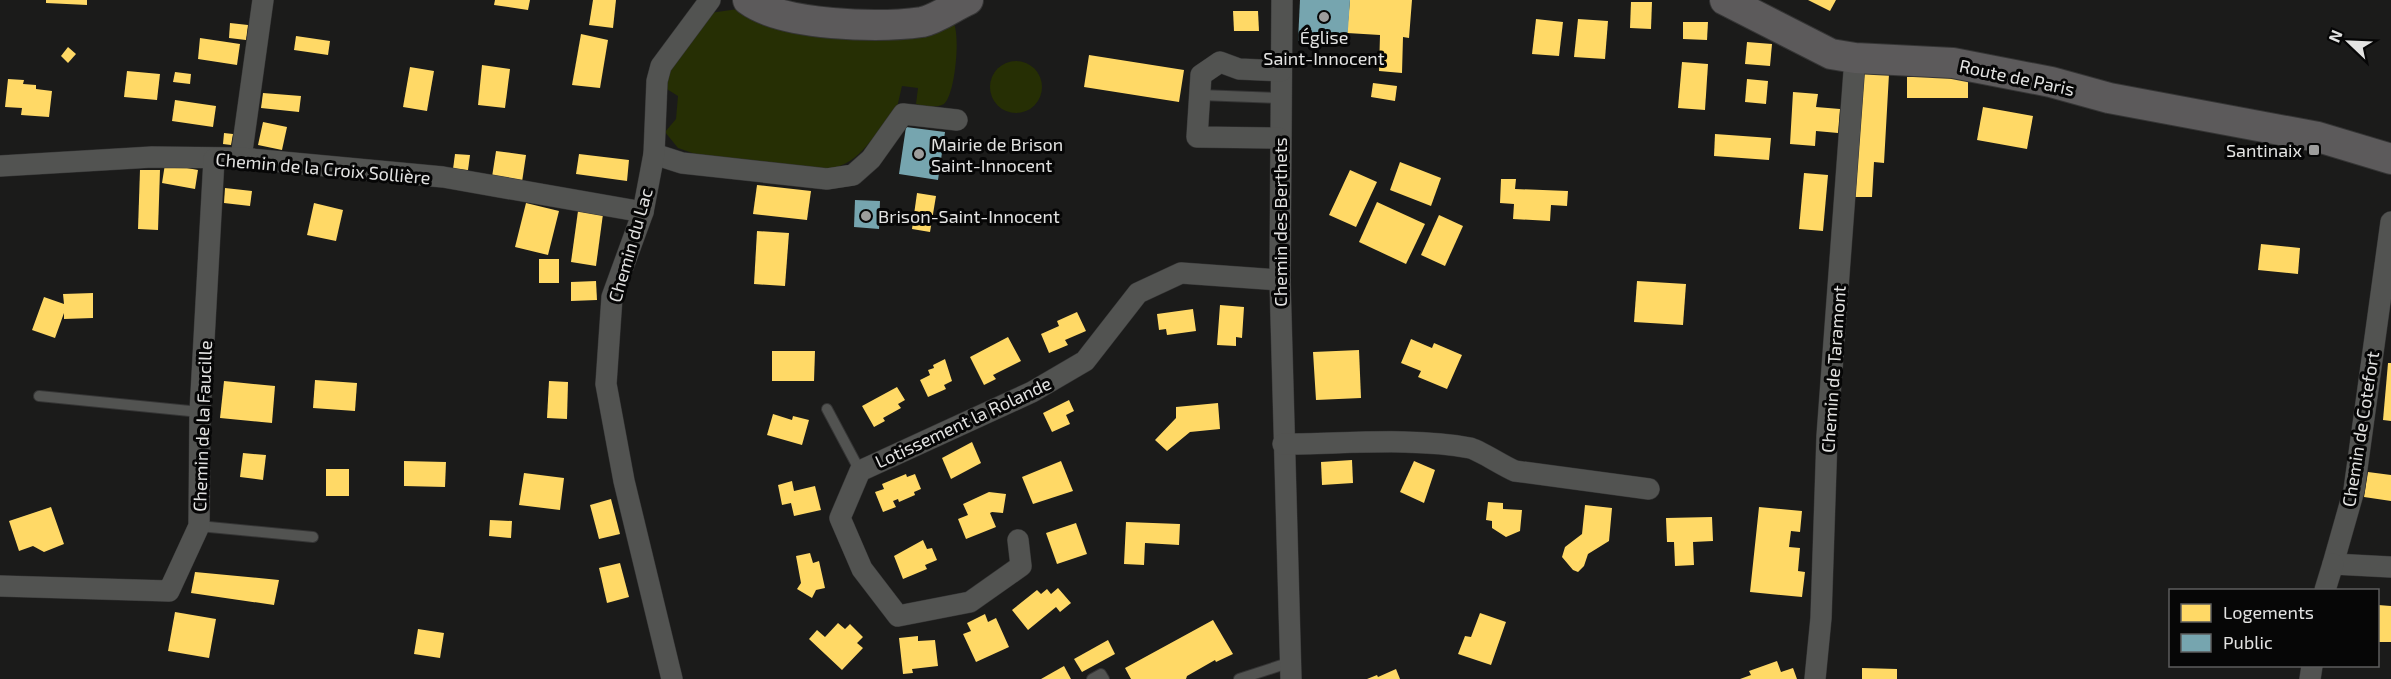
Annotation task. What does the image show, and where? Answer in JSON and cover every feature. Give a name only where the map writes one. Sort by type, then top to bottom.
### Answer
[{"type":"street","points":[[241,158],[263,0]]},
{"type":"street","name":"Chemin du Lac","points":[[672,679],[624,481],[606,384],[612,297],[643,212],[654,154],[657,81],[661,66],[710,0]]},
{"type":"street","points":[[748,0],[758,7],[812,20],[861,25],[924,21],[968,0]]},
{"type":"street","name":"Chemin des Berthets","points":[[1282,0],[1279,138],[1280,280],[1291,671]]},
{"type":"street","name":"Route de Paris","points":[[1725,0],[1755,6],[1831,54],[1856,58],[1953,63],[2051,82],[2109,98],[2318,137],[2391,159]]},
{"type":"street","name":"Chemin de Taramont","points":[[1815,679],[1821,618],[1827,436],[1856,58]]},
{"type":"street","points":[[1279,138],[1197,137],[1201,75],[1220,62],[1239,69],[1281,71]]},
{"type":"street","points":[[654,154],[682,164],[827,179],[853,175],[871,159],[903,114],[957,120]]},
{"type":"street","name":"Route de Paris","points":[[2318,137],[2391,141]]},
{"type":"street","name":"Chemin de la Croix Sollière","points":[[0,166],[152,157],[241,158],[443,177],[643,212]]},
{"type":"street","name":"Chemin de la Faucille","points":[[2,584],[169,591],[200,526],[200,412],[214,159]]},
{"type":"street","name":"Chemin de Cotefort","points":[[2326,589],[2354,490],[2391,222]]},
{"type":"street","name":"Lotissement la Rolande","points":[[1018,540],[1021,566],[970,602],[898,616],[862,569],[840,518],[860,471],[1032,392],[1085,361],[1138,293],[1181,273],[1280,280]]},
{"type":"street","points":[[1283,444],[1417,443],[1472,448],[1495,463],[1515,471],[1649,489]]},
{"type":"street","points":[[2333,564],[2391,567]]},
{"type":"lane","points":[[1200,95],[1280,99]]},
{"type":"lane","points":[[39,396],[200,412]]},
{"type":"lane","points":[[827,409],[860,471]]},
{"type":"lane","points":[[200,526],[313,537]]},
{"type":"lane","points":[[1239,679],[1291,671]]},
{"type":"lane","points":[[1092,679],[1101,674],[1104,679]]},
{"type":"green space","points":[[738,9],[953,22],[957,51],[954,77],[948,99],[944,104],[937,106],[916,104],[918,88],[902,86],[895,116],[850,161],[827,170],[701,156],[678,148],[665,132],[676,119],[678,96],[662,86],[663,77],[710,13]]},
{"type":"green space","points":[[1016,61],[1026,63],[1034,69],[1040,77],[1042,87],[1040,97],[1034,105],[1026,111],[1016,113],[1006,111],[998,105],[992,97],[990,87],[992,77],[998,69],[1006,63]]},
{"type":"building: Logements","points":[[46,0],[87,0],[87,5],[46,3]]},
{"type":"building: Logements","points":[[495,0],[530,0],[528,10],[494,5]]},
{"type":"building: Logements","points":[[593,0],[616,0],[613,28],[589,25]]},
{"type":"building: Logements","points":[[1350,0],[1412,0],[1409,38],[1403,37],[1402,73],[1379,71],[1380,35],[1347,33]]},
{"type":"building: Logements","points":[[1808,0],[1836,0],[1830,11]]},
{"type":"building: Logements","points":[[1631,2],[1652,2],[1651,29],[1630,28]]},
{"type":"building: Logements","points":[[1233,11],[1258,11],[1259,31],[1234,31]]},
{"type":"building: Logements","points":[[1536,19],[1563,22],[1559,56],[1532,54]]},
{"type":"building: Logements","points":[[1578,19],[1608,21],[1605,59],[1574,57]]},
{"type":"building: Logements","points":[[1683,22],[1708,22],[1707,40],[1683,39]]},
{"type":"building: Logements","points":[[230,23],[248,25],[246,40],[229,38]]},
{"type":"building: Logements","points":[[581,34],[608,40],[600,88],[572,85]]},
{"type":"building: Logements","points":[[296,36],[330,41],[328,55],[294,50]]},
{"type":"building: Logements","points":[[200,38],[240,44],[237,65],[198,59]]},
{"type":"building: Logements","points":[[1747,42],[1772,44],[1770,66],[1745,64]]},
{"type":"building: Logements","points":[[68,47],[76,54],[68,63],[61,56]]},
{"type":"building: Logements","points":[[1089,55],[1184,70],[1179,102],[1084,87]]},
{"type":"building: Logements","points":[[1682,62],[1708,64],[1705,110],[1678,108]]},
{"type":"building: Logements","points":[[482,65],[510,69],[505,108],[478,105]]},
{"type":"building: Logements","points":[[410,67],[434,71],[427,111],[403,107]]},
{"type":"building: Logements","points":[[127,71],[160,74],[157,100],[124,97]]},
{"type":"building: Logements","points":[[175,72],[191,74],[190,84],[173,82]]},
{"type":"building: Logements","points":[[1860,73],[1889,74],[1884,163],[1874,162],[1872,197],[1853,197]]},
{"type":"building: Logements","points":[[1907,77],[1968,77],[1968,98],[1907,98]]},
{"type":"building: Logements","points":[[8,79],[24,80],[23,84],[36,85],[36,89],[52,91],[49,117],[21,115],[22,108],[5,107]]},
{"type":"building: Logements","points":[[1747,79],[1768,81],[1766,104],[1745,102]]},
{"type":"building: Logements","points":[[1373,83],[1397,86],[1395,101],[1371,97]]},
{"type":"building: Logements","points":[[1793,92],[1818,94],[1816,107],[1840,109],[1838,133],[1816,131],[1815,146],[1790,144]]},
{"type":"building: Logements","points":[[263,93],[301,96],[299,112],[261,108]]},
{"type":"building: Logements","points":[[175,100],[216,106],[213,127],[172,121]]},
{"type":"building: Logements","points":[[1983,107],[2033,116],[2027,149],[1977,140]]},
{"type":"building: Logements","points":[[263,122],[287,127],[282,150],[258,145]]},
{"type":"building: Logements","points":[[224,133],[233,134],[231,145],[223,144]]},
{"type":"building: Logements","points":[[1715,134],[1771,138],[1769,160],[1714,156]]},
{"type":"building: Logements","points":[[496,151],[526,155],[522,182],[492,177]]},
{"type":"building: Logements","points":[[455,154],[470,155],[468,170],[453,169]]},
{"type":"building: Logements","points":[[579,154],[629,160],[627,181],[576,174]]},
{"type":"building: Logements","points":[[1400,162],[1441,178],[1431,206],[1390,190]]},
{"type":"building: Logements","points":[[165,164],[198,170],[195,189],[162,183]]},
{"type":"building: Logements","points":[[140,170],[160,170],[158,230],[138,229]]},
{"type":"building: Logements","points":[[1350,170],[1377,182],[1356,227],[1329,215]]},
{"type":"building: Logements","points":[[1804,173],[1828,175],[1823,231],[1799,229]]},
{"type":"building: Logements","points":[[1501,179],[1516,179],[1515,189],[1568,191],[1567,206],[1551,205],[1550,221],[1513,219],[1514,204],[1500,203]]},
{"type":"building: Logements","points":[[757,185],[811,191],[807,220],[753,214]]},
{"type":"building: Logements","points":[[225,188],[252,191],[250,206],[224,203]]},
{"type":"building: Logements","points":[[917,193],[936,196],[930,232],[912,229]]},
{"type":"building: Logements","points":[[1377,202],[1425,224],[1406,264],[1359,242]]},
{"type":"building: Logements","points":[[314,203],[343,210],[336,241],[307,235]]},
{"type":"building: Logements","points":[[526,203],[559,211],[548,255],[515,247]]},
{"type":"building: Logements","points":[[578,211],[603,214],[596,266],[571,262]]},
{"type":"building: Logements","points":[[1439,215],[1463,226],[1445,266],[1421,255]]},
{"type":"building: Logements","points":[[757,231],[789,233],[785,286],[754,284]]},
{"type":"building: Logements","points":[[2261,244],[2300,248],[2298,274],[2258,270]]},
{"type":"building: Logements","points":[[539,259],[559,259],[559,283],[539,283]]},
{"type":"building: Logements","points":[[596,281],[597,300],[571,301],[571,282]]},
{"type":"building: Logements","points":[[1637,281],[1686,284],[1683,325],[1634,322]]},
{"type":"building: Logements","points":[[93,293],[93,318],[64,319],[64,313],[55,338],[32,330],[44,297],[64,304],[63,294]]},
{"type":"building: Logements","points":[[1220,305],[1244,307],[1242,338],[1236,337],[1236,346],[1217,345]]},
{"type":"building: Logements","points":[[1193,309],[1196,331],[1167,335],[1166,329],[1159,330],[1157,314]]},
{"type":"building: Logements","points":[[1077,312],[1086,331],[1065,340],[1068,345],[1049,353],[1041,334],[1059,326],[1057,321]]},
{"type":"building: Logements","points":[[1008,337],[1021,361],[993,375],[996,379],[984,385],[970,357]]},
{"type":"building: Logements","points":[[1411,339],[1432,348],[1434,343],[1462,355],[1447,389],[1418,377],[1421,371],[1401,363]]},
{"type":"building: Logements","points":[[1359,350],[1361,398],[1316,400],[1313,352]]},
{"type":"building: Logements","points":[[772,351],[815,351],[814,381],[772,381]]},
{"type":"building: Logements","points":[[945,359],[952,381],[944,385],[946,389],[928,397],[920,380],[930,375],[928,370],[934,368],[933,365]]},
{"type":"building: Logements","points":[[2388,363],[2391,363],[2391,421],[2383,420]]},
{"type":"building: Logements","points":[[315,380],[357,383],[355,411],[313,408]]},
{"type":"building: Logements","points":[[224,381],[275,386],[272,423],[220,418]]},
{"type":"building: Logements","points":[[549,381],[568,382],[567,419],[547,418]]},
{"type":"building: Logements","points":[[897,387],[905,400],[898,404],[901,408],[883,418],[885,421],[874,427],[862,406]]},
{"type":"building: Logements","points":[[1069,400],[1074,411],[1066,415],[1070,424],[1052,432],[1043,413]]},
{"type":"building: Logements","points":[[1218,403],[1220,429],[1190,432],[1167,451],[1155,440],[1176,418],[1176,407]]},
{"type":"building: Logements","points":[[773,414],[792,420],[793,416],[809,420],[802,445],[767,435]]},
{"type":"building: Logements","points":[[972,442],[981,463],[951,479],[942,458]]},
{"type":"building: Logements","points":[[243,453],[266,455],[263,480],[240,477]]},
{"type":"building: Logements","points":[[1352,460],[1353,483],[1322,485],[1321,462]]},
{"type":"building: Logements","points":[[404,461],[446,462],[445,487],[404,486]]},
{"type":"building: Logements","points":[[1061,461],[1073,491],[1033,504],[1022,477]]},
{"type":"building: Logements","points":[[1414,461],[1435,470],[1424,503],[1400,492]]},
{"type":"building: Logements","points":[[326,469],[349,469],[349,496],[326,496]]},
{"type":"building: Logements","points":[[2368,472],[2391,475],[2391,501],[2364,497]]},
{"type":"building: Logements","points":[[524,473],[564,478],[560,510],[519,505]]},
{"type":"building: Logements","points":[[906,474],[907,477],[915,474],[921,489],[914,492],[915,495],[899,502],[898,499],[893,501],[896,507],[883,512],[875,492],[884,489],[882,484]]},
{"type":"building: Logements","points":[[792,481],[794,491],[815,486],[821,510],[794,516],[791,503],[782,505],[778,485]]},
{"type":"building: Logements","points":[[989,492],[1006,494],[1003,513],[990,513],[996,527],[966,539],[958,519],[968,515],[963,504]]},
{"type":"building: Logements","points":[[611,499],[620,534],[599,539],[590,505]]},
{"type":"building: Logements","points":[[1488,502],[1503,503],[1503,509],[1522,510],[1520,531],[1506,537],[1492,528],[1492,521],[1486,520]]},
{"type":"building: Logements","points":[[1585,505],[1612,508],[1609,541],[1588,554],[1584,566],[1578,572],[1573,570],[1562,557],[1565,547],[1582,534]]},
{"type":"building: Logements","points":[[51,507],[64,544],[44,552],[33,546],[19,551],[9,521]]},
{"type":"building: Logements","points":[[1759,507],[1802,511],[1800,532],[1791,531],[1789,547],[1800,548],[1798,571],[1805,572],[1802,597],[1750,592]]},
{"type":"building: Logements","points":[[1712,517],[1713,541],[1693,542],[1694,565],[1675,566],[1674,542],[1667,542],[1666,518]]},
{"type":"building: Logements","points":[[490,520],[512,521],[511,538],[489,536]]},
{"type":"building: Logements","points":[[1126,522],[1180,524],[1179,545],[1145,543],[1144,565],[1124,564]]},
{"type":"building: Logements","points":[[1076,523],[1087,554],[1057,564],[1046,533]]},
{"type":"building: Logements","points":[[923,540],[927,549],[932,548],[937,560],[925,565],[927,569],[903,579],[894,556]]},
{"type":"building: Logements","points":[[810,553],[813,563],[819,561],[825,588],[816,590],[812,598],[797,589],[801,583],[796,556]]},
{"type":"building: Logements","points":[[620,563],[629,597],[607,603],[599,568]]},
{"type":"building: Logements","points":[[195,572],[279,580],[274,605],[191,593]]},
{"type":"building: Logements","points":[[1058,588],[1071,603],[1060,612],[1056,607],[1028,630],[1012,610],[1037,590],[1041,594],[1047,589],[1051,594]]},
{"type":"building: Logements","points":[[2379,605],[2391,606],[2391,642],[2379,642]]},
{"type":"building: Logements","points":[[175,612],[216,619],[209,658],[168,651]]},
{"type":"building: Logements","points":[[1480,613],[1506,622],[1491,665],[1458,654],[1465,636],[1471,637]]},
{"type":"building: Logements","points":[[985,614],[988,622],[996,618],[1009,647],[976,662],[963,634],[971,631],[967,623]]},
{"type":"building: Logements","points":[[1213,620],[1233,654],[1216,662],[1215,660],[1187,676],[1186,679],[1131,679],[1125,668]]},
{"type":"building: Logements","points":[[838,623],[845,629],[850,624],[863,637],[857,643],[863,648],[842,670],[809,639],[817,630],[825,637]]},
{"type":"building: Logements","points":[[418,629],[444,633],[440,658],[414,654]]},
{"type":"building: Logements","points":[[918,636],[918,641],[935,640],[938,666],[912,669],[913,673],[903,674],[899,638]]},
{"type":"building: Logements","points":[[1108,640],[1115,654],[1082,672],[1074,659]]},
{"type":"building: Logements","points":[[1777,661],[1781,672],[1793,668],[1797,679],[1740,679],[1751,675],[1749,671]]},
{"type":"building: Logements","points":[[1064,666],[1071,679],[1041,679]]},
{"type":"building: Logements","points":[[1862,668],[1897,669],[1897,679],[1862,679]]},
{"type":"building: Logements","points":[[1396,669],[1400,679],[1367,679],[1377,675],[1378,677]]},
{"type":"building: Public","name":"Église Saint-Innocent","points":[[1300,0],[1350,0],[1347,44],[1298,41]]},
{"type":"building: Public","points":[[906,127],[945,132],[938,180],[899,174]]},
{"type":"building: Public","points":[[855,200],[880,201],[879,229],[854,227]]},
{"type":"place","name":"Église Saint-Innocent","points":[[1324,17]]},
{"type":"place","name":"Santinaix","points":[[2314,150]]},
{"type":"place","name":"Mairie de Brison Saint-Innocent","points":[[919,154]]},
{"type":"place","name":"Brison-Saint-Innocent","points":[[866,216]]}]
